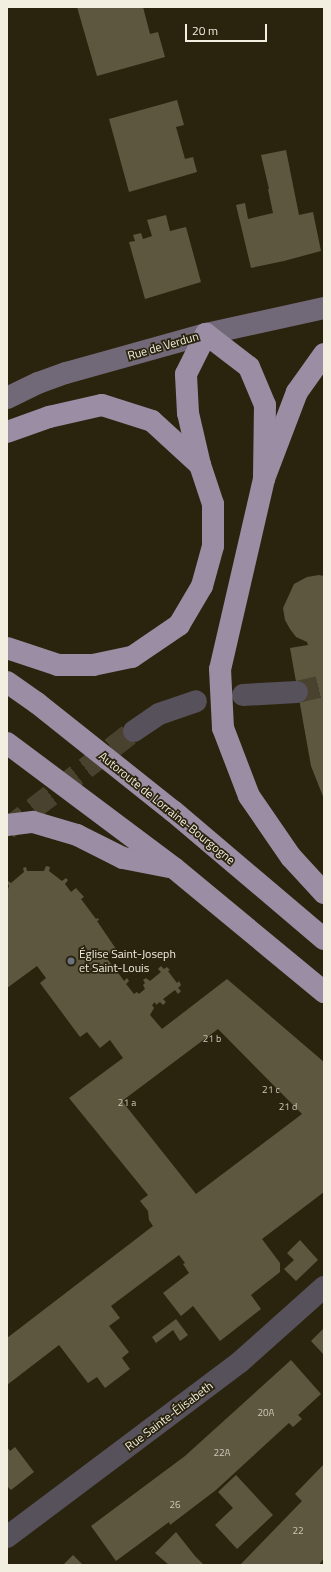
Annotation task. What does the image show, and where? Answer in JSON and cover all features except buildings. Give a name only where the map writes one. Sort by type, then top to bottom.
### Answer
[{"type":"highway","points":[[7,648],[58,666],[93,665],[132,657],[179,625],[202,586],[214,546],[213,504],[200,465],[188,413],[186,374],[206,334],[249,367],[265,405],[264,479]]},
{"type":"highway","points":[[324,354],[297,392],[264,479],[220,668],[223,728],[249,796],[291,857],[324,893]]},
{"type":"highway","points":[[7,432],[49,417],[102,405],[152,422],[200,465]]},
{"type":"highway","name":"Autoroute de Lorraine-Bourgogne","points":[[7,682],[37,703],[173,811],[324,939]]},
{"type":"highway","points":[[7,742],[174,868],[324,992]]},
{"type":"highway","points":[[7,825],[32,822],[77,835],[123,858],[174,868]]},
{"type":"main road","name":"Rue de Verdun","points":[[7,398],[38,383],[66,373],[206,334],[324,308]]},
{"type":"street","points":[[243,695],[297,692]]},
{"type":"street","points":[[134,732],[159,714],[196,701]]},
{"type":"street","name":"Rue Sainte-Élisabeth","points":[[7,1537],[240,1362],[324,1287]]},
{"type":"tunnel","points":[[297,692],[324,686]]},
{"type":"tunnel","points":[[7,829],[134,731]]},
{"type":"place","name":"Église Saint-Joseph et Saint-Louis","points":[[71,961]]}]
